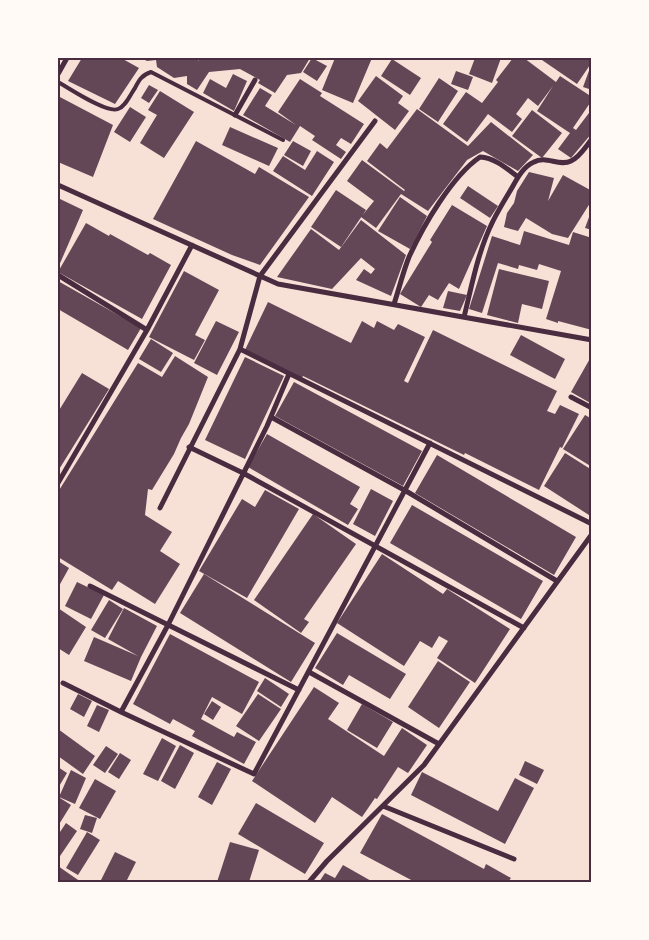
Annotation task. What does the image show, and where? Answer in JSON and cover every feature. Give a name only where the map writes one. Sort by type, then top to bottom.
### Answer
[{"type":"street","points":[[58,74],[67,58]]},
{"type":"street","points":[[235,115],[255,80]]},
{"type":"street","points":[[160,508],[240,349],[260,276],[375,121]]},
{"type":"street","points":[[464,317],[483,245],[518,176],[529,164],[536,160],[571,161],[577,157],[592,139]]},
{"type":"street","points":[[394,304],[408,258],[418,239],[442,200],[472,162],[480,157],[486,157],[494,160],[518,176]]},
{"type":"street","points":[[58,185],[278,284],[592,340]]},
{"type":"street","points":[[58,483],[147,330],[192,245]]},
{"type":"street","points":[[58,275],[147,330]]},
{"type":"street","points":[[240,349],[592,524]]},
{"type":"street","points":[[121,712],[168,625],[271,417],[289,374]]},
{"type":"street","points":[[572,397],[592,408]]},
{"type":"street","points":[[271,417],[406,491],[557,581]]},
{"type":"street","points":[[63,683],[254,774],[430,443]]},
{"type":"street","points":[[190,448],[243,473],[524,628]]},
{"type":"street","points":[[309,882],[327,861],[424,765],[592,534]]},
{"type":"street","points":[[90,586],[299,690]]},
{"type":"street","points":[[309,672],[439,744]]},
{"type":"street","points":[[383,806],[514,859]]},
{"type":"lane","points":[[58,82],[106,108],[115,110],[121,108],[126,103],[140,78],[151,72],[283,140]]},
{"type":"building","points":[[82,58],[121,58],[139,68],[115,104],[68,81]]},
{"type":"building","points":[[141,58],[198,58],[198,61],[200,58],[310,58],[301,73],[287,75],[275,93],[258,83],[260,80],[240,69],[209,72],[197,90],[187,84],[187,76],[174,78],[157,67],[156,60],[147,61]]},
{"type":"building","points":[[312,58],[327,66],[317,81],[303,72]]},
{"type":"building","points":[[335,58],[372,58],[353,103],[322,90]]},
{"type":"building","points":[[475,58],[501,58],[492,83],[469,74]]},
{"type":"building","points":[[513,58],[524,58],[556,82],[560,76],[592,97],[592,100],[573,128],[576,130],[589,113],[592,115],[592,133],[571,158],[558,149],[570,133],[537,111],[553,86],[538,106],[528,98],[516,114],[522,119],[512,132],[488,114],[467,142],[443,124],[466,92],[482,103],[498,82],[496,80]]},
{"type":"building","points":[[539,58],[592,58],[592,62],[577,84]]},
{"type":"building","points":[[392,59],[421,78],[410,95],[381,76]]},
{"type":"building","points":[[590,68],[592,69],[592,90],[583,87]]},
{"type":"building","points":[[456,71],[473,77],[468,90],[451,84]]},
{"type":"building","points":[[233,74],[247,81],[234,111],[203,93],[210,79],[226,88]]},
{"type":"building","points":[[376,76],[403,96],[398,103],[409,111],[395,130],[358,101]]},
{"type":"building","points":[[439,78],[458,91],[438,122],[419,109]]},
{"type":"building","points":[[300,79],[322,93],[320,96],[364,124],[351,144],[341,138],[336,145],[346,152],[341,159],[312,140],[315,136],[300,126],[290,142],[243,115],[260,88],[272,95],[265,106],[296,125],[278,112]]},
{"type":"building","points":[[149,85],[158,90],[149,103],[141,98]]},
{"type":"building","points":[[160,91],[194,112],[164,158],[140,143],[157,115],[148,110]]},
{"type":"building","points":[[58,96],[113,125],[93,177],[58,162]]},
{"type":"building","points":[[130,107],[146,117],[130,142],[114,132]]},
{"type":"building","points":[[417,109],[468,146],[491,122],[533,155],[518,171],[483,151],[467,160],[428,211],[401,194],[376,228],[361,217],[374,201],[347,181],[362,160],[405,190],[367,161],[380,143],[387,149]]},
{"type":"building","points":[[532,110],[562,133],[542,158],[512,136]]},
{"type":"building","points":[[230,127],[278,148],[269,166],[222,145]]},
{"type":"building","points":[[196,141],[255,174],[259,167],[309,197],[260,265],[232,255],[153,219]]},
{"type":"building","points":[[293,141],[311,151],[303,166],[284,155]]},
{"type":"building","points":[[317,151],[334,162],[312,196],[273,171],[283,156],[305,170]]},
{"type":"building","points":[[529,172],[554,178],[548,201],[563,175],[592,191],[592,200],[568,238],[552,234],[526,218],[518,231],[504,227],[507,213],[514,203],[517,191]]},
{"type":"building","points":[[468,186],[498,206],[490,218],[460,198]]},
{"type":"building","points":[[336,190],[366,210],[341,247],[311,227]]},
{"type":"building","points":[[400,197],[427,216],[410,249],[378,231]]},
{"type":"building","points":[[58,198],[83,210],[58,268]]},
{"type":"building","points":[[452,205],[487,226],[459,289],[449,283],[438,300],[429,295],[421,307],[400,294]]},
{"type":"building","points":[[592,209],[592,230],[585,228]]},
{"type":"building","points":[[361,220],[406,255],[391,296],[356,280],[364,269],[371,274],[375,269],[361,258],[332,289],[277,277],[311,229],[339,250]]},
{"type":"building","points":[[86,223],[171,265],[142,319],[58,272]]},
{"type":"building","points":[[524,231],[569,245],[573,232],[592,238],[592,330],[546,319],[561,271],[539,264],[537,270],[519,265],[518,269],[498,263],[482,313],[469,309],[492,236],[520,245]]},
{"type":"building","points":[[499,269],[549,281],[542,309],[522,304],[518,323],[487,315]]},
{"type":"building","points":[[184,271],[219,290],[195,335],[205,340],[194,360],[149,337]]},
{"type":"building","points":[[58,281],[141,328],[128,350],[58,309]]},
{"type":"building","points":[[448,291],[467,295],[460,311],[443,308]]},
{"type":"building","points":[[268,302],[351,343],[362,321],[374,328],[377,321],[394,330],[398,324],[425,337],[404,381],[408,383],[433,330],[557,391],[547,411],[555,414],[560,405],[579,414],[539,490],[465,453],[464,455],[303,376],[302,378],[245,350]]},
{"type":"building","points":[[216,321],[239,332],[217,375],[194,363]]},
{"type":"building","points":[[521,335],[565,359],[555,379],[510,355]]},
{"type":"building","points":[[151,339],[173,353],[161,372],[139,359]]},
{"type":"building","points":[[592,355],[592,404],[571,392]]},
{"type":"building","points":[[175,356],[208,377],[189,424],[174,454],[152,490],[148,489],[145,515],[172,532],[160,551],[180,564],[155,604],[118,581],[112,590],[58,557],[58,492],[138,363],[162,377]]},
{"type":"building","points":[[245,357],[284,376],[245,459],[205,440]]},
{"type":"building","points":[[82,373],[109,389],[58,471],[58,412]]},
{"type":"building","points":[[294,382],[422,451],[403,486],[275,416]]},
{"type":"building","points":[[585,415],[592,419],[592,467],[563,449]]},
{"type":"building","points":[[267,434],[360,487],[350,504],[358,509],[348,525],[248,467]]},
{"type":"building","points":[[565,453],[592,470],[592,517],[544,486]]},
{"type":"building","points":[[437,455],[576,537],[554,575],[415,493]]},
{"type":"building","points":[[371,489],[393,501],[375,536],[353,524]]},
{"type":"building","points":[[265,490],[299,509],[247,598],[199,571],[242,499],[255,507]]},
{"type":"building","points":[[412,505],[543,581],[521,619],[390,543]]},
{"type":"building","points":[[313,514],[356,544],[304,619],[309,622],[301,633],[254,600]]},
{"type":"building","points":[[382,554],[443,594],[447,589],[510,629],[475,683],[437,658],[448,641],[439,636],[432,648],[420,641],[404,666],[337,623]]},
{"type":"building","points":[[58,561],[69,568],[59,586],[58,585]]},
{"type":"building","points":[[204,574],[315,643],[291,682],[180,613]]},
{"type":"building","points":[[77,582],[104,595],[91,619],[65,606]]},
{"type":"building","points":[[109,600],[123,609],[105,638],[91,630]]},
{"type":"building","points":[[58,608],[86,627],[69,655],[58,648]]},
{"type":"building","points":[[124,608],[157,626],[131,681],[84,661],[94,637],[138,656],[108,639]]},
{"type":"building","points":[[337,633],[406,674],[390,699],[349,675],[343,685],[315,668]]},
{"type":"building","points":[[170,634],[259,682],[242,714],[212,697],[201,719],[234,737],[237,732],[256,742],[244,764],[192,736],[195,731],[173,719],[170,724],[133,704]]},
{"type":"building","points":[[438,661],[470,682],[439,728],[408,707]]},
{"type":"building","points":[[265,678],[289,694],[281,707],[257,691]]},
{"type":"building","points":[[314,687],[339,703],[328,719],[384,756],[402,728],[427,745],[408,773],[398,767],[377,799],[375,798],[362,817],[332,797],[315,823],[252,781]]},
{"type":"building","points":[[78,694],[92,701],[84,717],[70,709]]},
{"type":"building","points":[[258,694],[281,709],[259,741],[236,726]]},
{"type":"building","points":[[212,701],[221,707],[213,720],[204,714]]},
{"type":"building","points":[[362,704],[393,722],[377,748],[347,730]]},
{"type":"building","points":[[97,705],[109,710],[99,732],[87,726]]},
{"type":"building","points":[[58,729],[95,756],[83,774],[58,756]]},
{"type":"building","points":[[162,738],[176,746],[158,781],[143,774]]},
{"type":"building","points":[[180,745],[194,753],[175,789],[161,781]]},
{"type":"building","points":[[106,746],[118,754],[105,773],[93,765]]},
{"type":"building","points":[[120,753],[131,760],[119,779],[108,772]]},
{"type":"building","points":[[525,761],[544,770],[537,784],[519,775]]},
{"type":"building","points":[[217,762],[231,769],[212,805],[198,797]]},
{"type":"building","points":[[58,767],[67,773],[58,788]]},
{"type":"building","points":[[71,770],[86,778],[75,804],[59,797]]},
{"type":"building","points":[[422,772],[498,811],[515,778],[534,788],[505,844],[411,795]]},
{"type":"building","points":[[95,779],[116,791],[100,819],[79,808]]},
{"type":"building","points":[[60,798],[71,805],[58,826],[58,802]]},
{"type":"building","points":[[256,803],[324,843],[305,874],[238,834]]},
{"type":"building","points":[[382,814],[484,869],[486,864],[511,878],[508,882],[415,882],[360,853]]},
{"type":"building","points":[[85,815],[97,818],[92,833],[80,829]]},
{"type":"building","points":[[66,823],[77,831],[58,859],[58,835]]},
{"type":"building","points":[[87,832],[100,840],[78,875],[66,868]]},
{"type":"building","points":[[230,842],[259,850],[249,882],[217,882]]},
{"type":"building","points":[[115,852],[136,862],[126,882],[100,882]]},
{"type":"building","points":[[343,865],[373,882],[319,882],[325,873],[335,878]]},
{"type":"building","points":[[58,866],[81,882],[58,882]]}]
